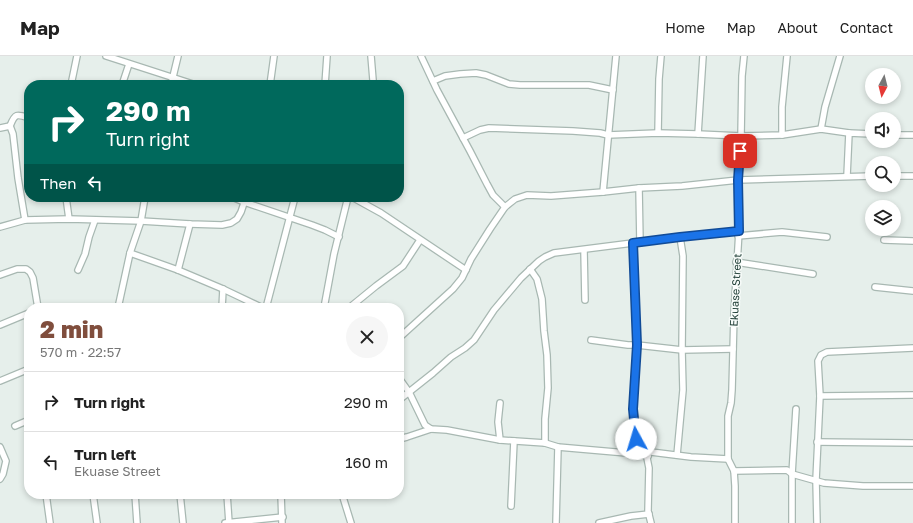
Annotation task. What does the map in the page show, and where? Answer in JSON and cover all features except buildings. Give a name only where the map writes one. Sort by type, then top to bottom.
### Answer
[{"type":"street","points":[[72,80],[77,56]]},
{"type":"street","points":[[106,56],[180,80]]},
{"type":"street","points":[[173,78],[178,56]]},
{"type":"street","points":[[271,80],[274,56]]},
{"type":"street","points":[[325,80],[327,56]]},
{"type":"street","points":[[371,56],[373,80]]},
{"type":"street","points":[[421,56],[432,81],[486,184],[493,195],[505,207]]},
{"type":"street","points":[[603,192],[616,56]]},
{"type":"street","points":[[658,133],[661,56]]},
{"type":"street","points":[[698,134],[703,56]]},
{"type":"street","name":"Ekuase Street","points":[[735,523],[734,471],[728,458],[728,416],[732,390],[736,262],[739,234],[738,180],[744,56]]},
{"type":"street","points":[[782,135],[782,107],[787,56]]},
{"type":"street","points":[[821,129],[825,107],[840,56]]},
{"type":"street","points":[[124,80],[129,64]]},
{"type":"street","points":[[432,81],[445,76],[476,73],[486,75],[509,84],[589,85],[613,90]]},
{"type":"street","points":[[24,116],[16,115],[13,117],[10,126],[13,134],[25,220]]},
{"type":"street","points":[[0,128],[10,126]]},
{"type":"street","points":[[463,138],[480,130],[489,128],[573,131],[608,135],[658,133],[741,136],[782,135],[821,129],[865,134]]},
{"type":"street","points":[[846,176],[849,133]]},
{"type":"street","points":[[901,134],[913,135]]},
{"type":"street","points":[[404,333],[453,289],[462,278],[470,258],[505,207],[515,199],[528,195],[551,196],[639,188],[682,186],[738,180],[865,176]]},
{"type":"street","points":[[901,176],[913,176]]},
{"type":"street","points":[[638,454],[633,409],[637,345],[636,243],[639,188]]},
{"type":"street","points":[[67,202],[69,219]]},
{"type":"street","points":[[119,303],[130,253],[142,221],[144,202]]},
{"type":"street","points":[[0,227],[25,220],[69,219],[222,225],[231,223],[237,219],[244,202]]},
{"type":"street","points":[[250,202],[325,230],[339,237]]},
{"type":"street","points":[[265,303],[294,202]]},
{"type":"street","points":[[325,303],[347,202]]},
{"type":"street","points":[[361,202],[380,213],[466,270]]},
{"type":"street","points":[[78,270],[85,254],[95,220]]},
{"type":"street","points":[[178,270],[190,224]]},
{"type":"street","points":[[404,396],[451,357],[466,348],[474,340],[494,310],[521,278],[539,261],[554,253],[680,237],[782,232],[827,237]]},
{"type":"street","points":[[678,455],[683,390],[683,256],[680,237]]},
{"type":"street","points":[[355,303],[403,266],[420,240]]},
{"type":"street","points":[[884,240],[913,241]]},
{"type":"street","points":[[584,250],[585,300]]},
{"type":"street","points":[[130,253],[178,270],[253,303]]},
{"type":"street","points":[[736,262],[814,274]]},
{"type":"street","points":[[0,275],[17,269],[26,269],[30,272],[33,278],[37,303]]},
{"type":"street","points":[[530,269],[537,279],[542,299],[547,356],[548,388],[545,419],[545,443]]},
{"type":"street","points":[[875,287],[913,291]]},
{"type":"street","points":[[222,303],[223,289]]},
{"type":"street","points":[[0,325],[24,315]]},
{"type":"street","points":[[591,340],[682,350],[733,349]]},
{"type":"street","points":[[817,523],[816,480],[820,396],[818,361],[821,355],[827,352],[913,348]]},
{"type":"street","points":[[0,381],[24,371]]},
{"type":"street","points":[[404,385],[425,424],[431,429]]},
{"type":"street","points":[[820,396],[913,395]]},
{"type":"street","points":[[500,403],[498,422],[500,440]]},
{"type":"street","points":[[792,523],[792,474],[796,409]]},
{"type":"street","points":[[15,426],[24,422]]},
{"type":"street","points":[[404,438],[431,429],[447,430],[500,440],[545,443],[558,447],[648,456]]},
{"type":"street","points":[[511,506],[514,441]]},
{"type":"street","points":[[818,442],[913,443]]},
{"type":"street","points":[[0,447],[6,460],[3,474],[0,479]]},
{"type":"street","points":[[556,523],[558,447]]},
{"type":"street","points":[[651,523],[648,514],[649,468],[647,452],[691,457],[728,458]]},
{"type":"street","points":[[734,471],[787,470],[792,474],[824,483],[913,486]]},
{"type":"street","points":[[47,499],[50,523]]},
{"type":"street","points":[[94,499],[97,523]]},
{"type":"street","points":[[135,499],[137,523]]},
{"type":"street","points":[[181,499],[183,523]]},
{"type":"street","points":[[228,499],[229,523]]},
{"type":"street","points":[[225,523],[283,520],[282,499]]},
{"type":"street","points":[[344,499],[351,523]]},
{"type":"street","points":[[599,523],[648,514]]},
{"type":"route","points":[[636,439],[633,409],[637,345],[633,243],[739,231],[738,180],[740,151]]}]
